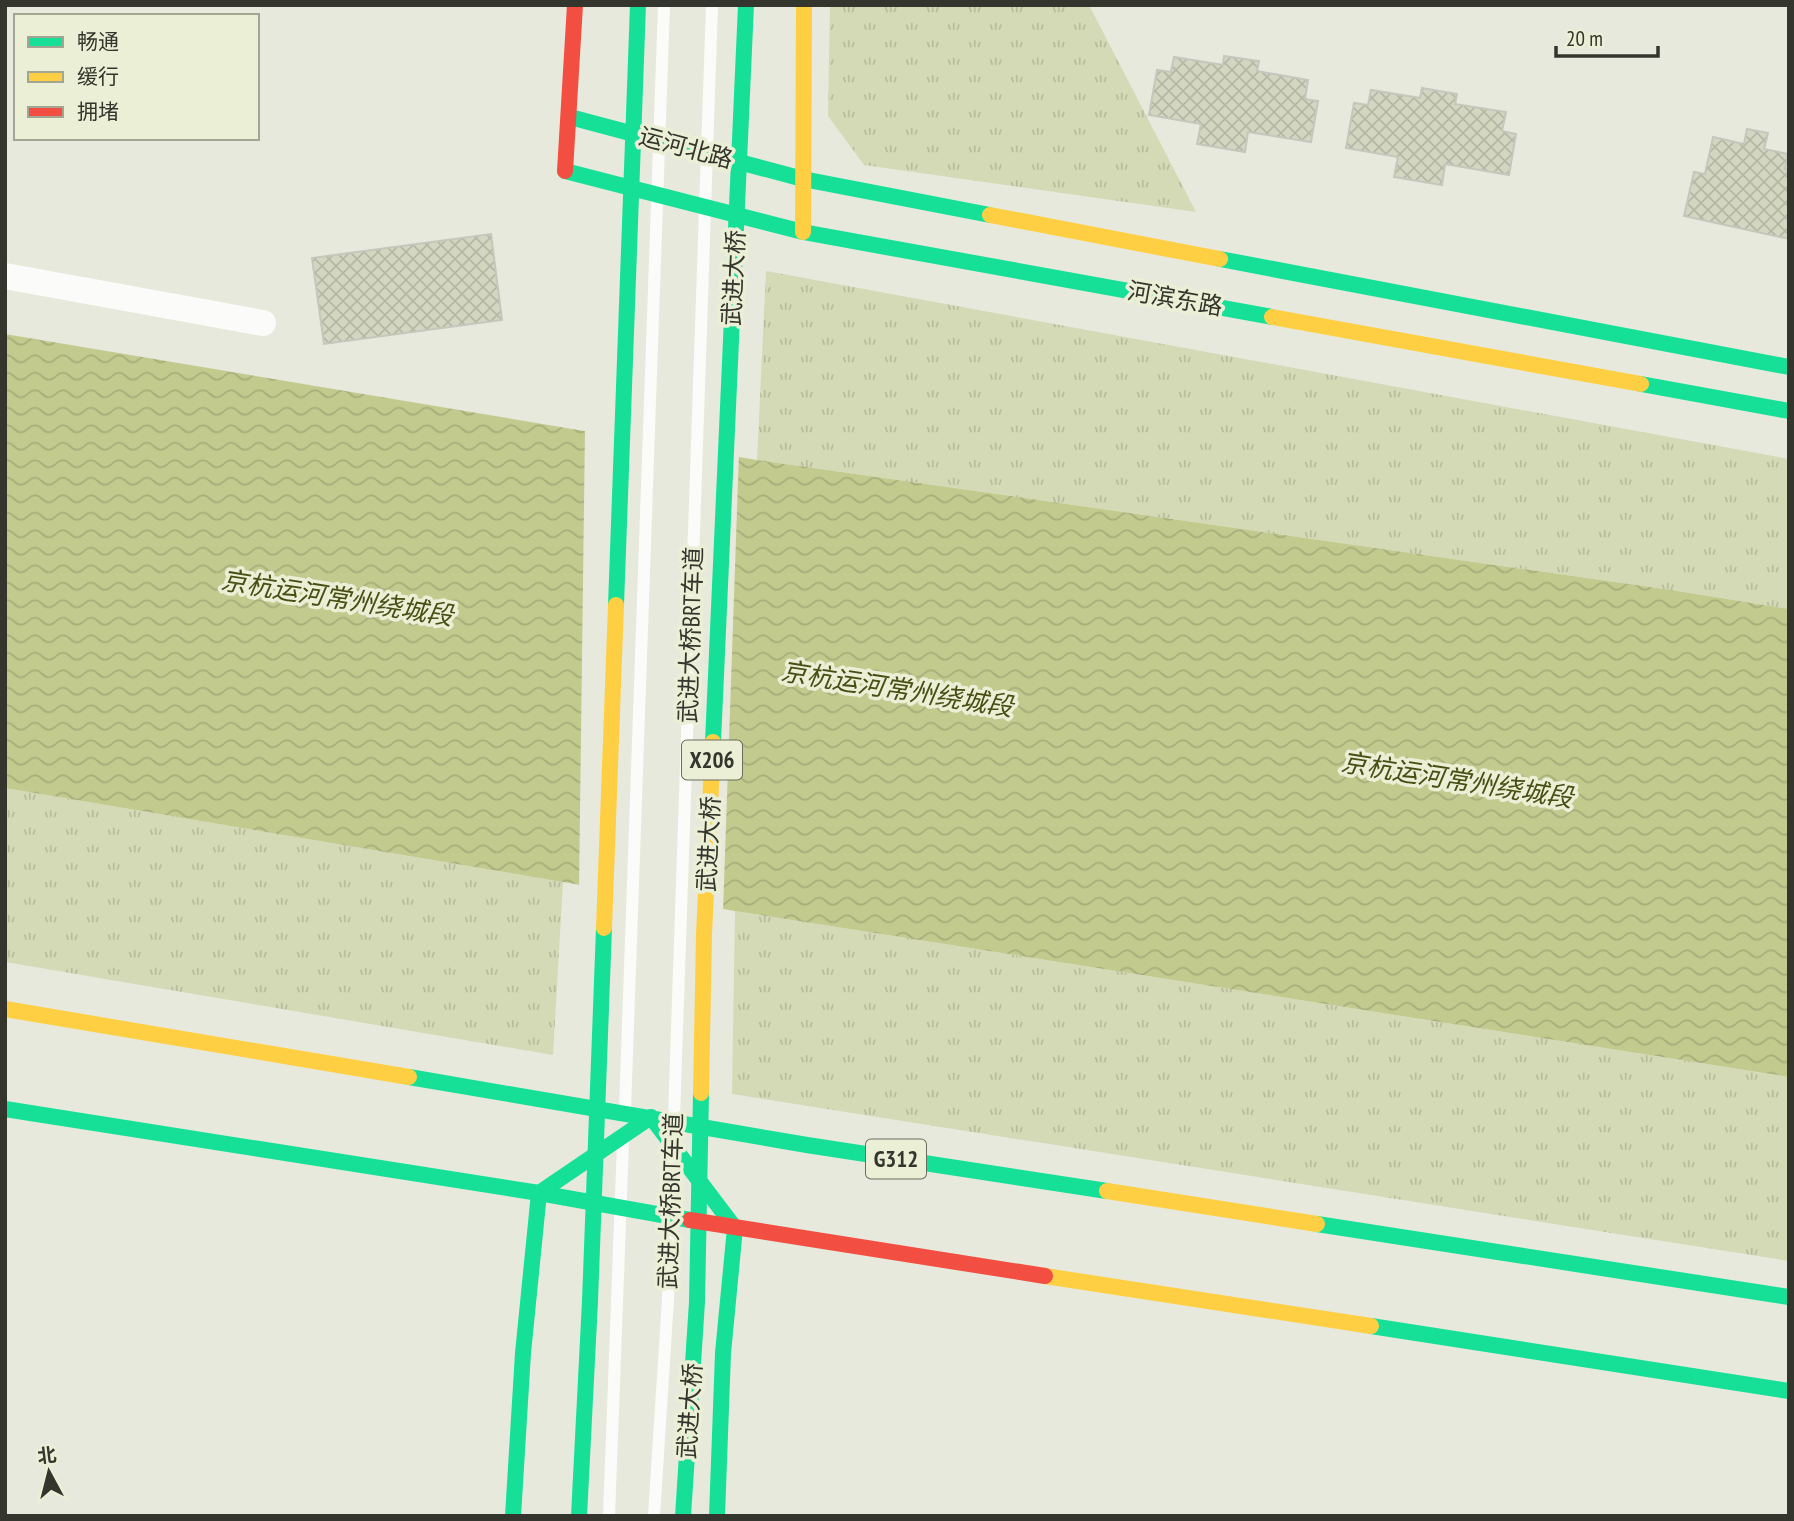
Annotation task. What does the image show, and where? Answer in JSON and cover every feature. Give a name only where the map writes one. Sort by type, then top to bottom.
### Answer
[{"type":"main road","points":[[570,117],[575,5]]},
{"type":"main road","points":[[579,1516],[590,1301],[638,5]]},
{"type":"main road","name":"武进大桥","points":[[683,1516],[697,1302],[704,935],[746,5]]},
{"type":"main road","points":[[803,232],[804,5]]},
{"type":"main road","name":"河滨东路","points":[[570,117],[565,171],[803,232],[1789,411]]},
{"type":"main road","name":"运河北路","points":[[570,117],[803,179]]},
{"type":"main road","name":"河滨东路","points":[[803,179],[1789,367]]},
{"type":"main road","name":"G312","points":[[5,1009],[807,1145],[1789,1297]]},
{"type":"main road","points":[[5,1109],[735,1228],[1789,1391]]},
{"type":"main road","points":[[513,1516],[523,1353],[539,1194],[651,1117],[735,1228],[723,1353],[717,1516]]},
{"type":"street","points":[[5,276],[263,323]]},
{"type":"lane","name":"武进大桥BRT车道","points":[[609,1516],[664,5]]},
{"type":"lane","name":"武进大桥BRT车道","points":[[654,1516],[668,1299],[712,5]]},
{"type":"green space","points":[[830,5],[1089,5],[1196,212],[864,165],[828,116]]},
{"type":"green space","points":[[766,271],[1789,459],[1789,609],[757,460]]},
{"type":"green space","points":[[5,788],[563,882],[553,1055],[5,962]]},
{"type":"green space","points":[[735,911],[1789,1077],[1789,1261],[732,1094]]},
{"type":"water","name":"京杭运河常州绕城段","points":[[5,334],[757,460],[1789,609],[1789,1077],[735,911],[5,788]]},
{"type":"pier","points":[[585,428],[739,453],[723,912],[579,888]]},
{"type":"building","points":[[1224,56],[1259,61],[1257,71],[1308,80],[1305,99],[1318,101],[1311,142],[1248,132],[1245,152],[1197,144],[1201,124],[1149,115],[1157,70],[1171,72],[1174,57],[1223,65]]},
{"type":"building","points":[[1422,88],[1457,94],[1455,104],[1506,112],[1502,131],[1516,134],[1509,175],[1445,164],[1442,185],[1394,177],[1398,157],[1346,148],[1354,103],[1368,105],[1371,90],[1420,98]]},
{"type":"building","points":[[1747,129],[1768,133],[1764,149],[1788,154],[1785,169],[1789,170],[1789,239],[1684,216],[1694,172],[1705,174],[1713,137],[1744,144]]},
{"type":"building","points":[[491,234],[502,320],[324,344],[312,258]]},
{"type":"traffic: fast","points":[[616,605],[638,5]]},
{"type":"traffic: fast","points":[[713,742],[746,5]]},
{"type":"traffic: fast","points":[[570,117],[803,179],[990,215]]},
{"type":"traffic: fast","points":[[565,171],[803,232],[1272,317]]},
{"type":"traffic: fast","points":[[1220,259],[1789,367]]},
{"type":"traffic: fast","points":[[1641,384],[1789,411]]},
{"type":"traffic: fast","points":[[579,1516],[604,928]]},
{"type":"traffic: fast","points":[[409,1077],[807,1145],[1107,1191]]},
{"type":"traffic: fast","points":[[683,1516],[697,1302],[701,1093]]},
{"type":"traffic: fast","points":[[5,1109],[539,1193],[690,1220]]},
{"type":"traffic: fast","points":[[513,1516],[523,1353],[539,1193],[651,1117],[735,1228],[723,1353],[717,1516]]},
{"type":"traffic: fast","points":[[1317,1224],[1789,1297]]},
{"type":"traffic: fast","points":[[1371,1326],[1789,1391]]},
{"type":"traffic: slow","points":[[803,232],[804,5]]},
{"type":"traffic: slow","points":[[990,215],[1220,259]]},
{"type":"traffic: slow","points":[[1272,317],[1641,384]]},
{"type":"traffic: slow","points":[[604,928],[616,605]]},
{"type":"traffic: slow","points":[[701,1093],[704,935],[713,742]]},
{"type":"traffic: slow","points":[[5,1009],[409,1077]]},
{"type":"traffic: slow","points":[[1107,1191],[1317,1224]]},
{"type":"traffic: slow","points":[[1045,1276],[1371,1326]]},
{"type":"traffic: jam","points":[[565,171],[575,5]]},
{"type":"traffic: jam","points":[[690,1220],[1045,1276]]}]
